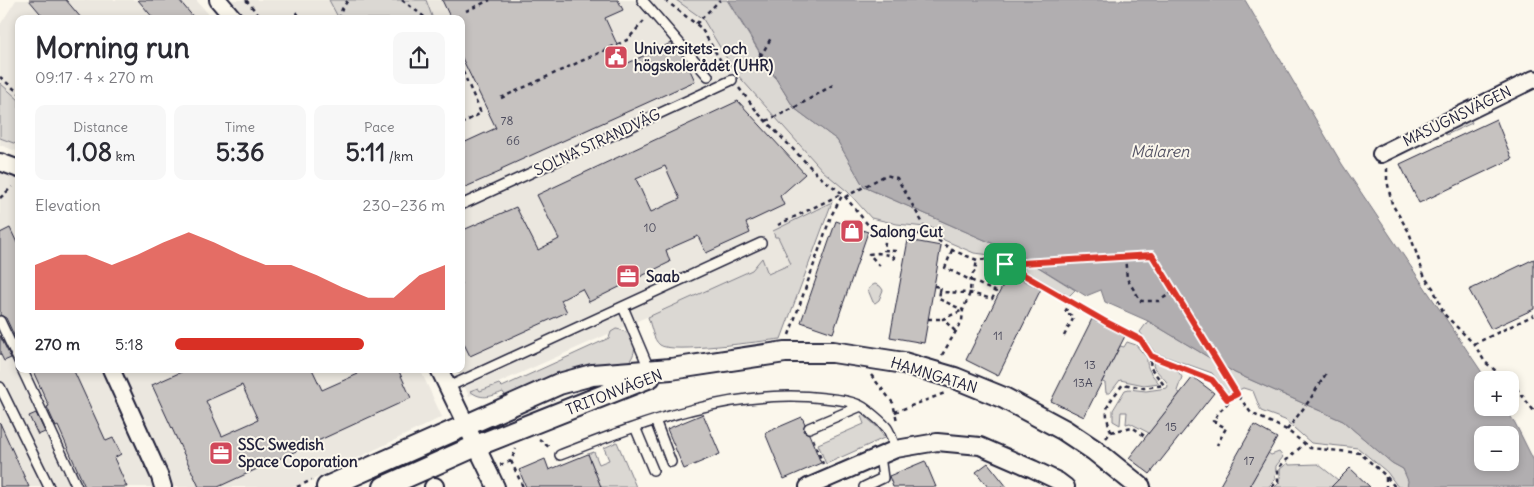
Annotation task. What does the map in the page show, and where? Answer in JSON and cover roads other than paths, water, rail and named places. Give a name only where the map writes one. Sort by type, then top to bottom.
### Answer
[{"type":"street","points":[[218,0],[231,15]]},
{"type":"street","name":"MASUGNSVÄGEN","points":[[1381,154],[1534,79]]},
{"type":"street","points":[[0,162],[15,168]]},
{"type":"street","name":"HAMNGATAN","points":[[671,369],[785,352],[833,352],[904,363],[955,378],[1004,398],[1064,430],[1094,450],[1140,487]]},
{"type":"street","name":"TRITONVÄGEN","points":[[328,487],[559,384],[592,375],[671,369]]},
{"type":"street","name":"TRITONVÄGEN","points":[[384,487],[476,446],[671,369]]},
{"type":"street","points":[[113,373],[160,477],[162,487]]},
{"type":"street","points":[[441,373],[496,487]]},
{"type":"street","points":[[808,487],[896,449],[937,442],[980,446],[1033,469],[1066,487]]},
{"type":"lane","points":[[642,0],[708,76]]},
{"type":"lane","name":"SOLNA STRANDVÄG","points":[[465,203],[732,80]]},
{"type":"lane","points":[[448,387],[761,243]]},
{"type":"lane","points":[[623,307],[650,371]]},
{"type":"lane","points":[[0,321],[15,353]]},
{"type":"lane","points":[[24,373],[77,487]]},
{"type":"lane","points":[[0,386],[49,487]]},
{"type":"lane","points":[[560,455],[655,420],[715,404],[769,397],[811,396],[840,400],[861,406],[887,428],[896,449]]},
{"type":"lane","points":[[809,428],[861,406]]},
{"type":"lane","points":[[655,420],[672,462]]},
{"type":"lane","points":[[635,427],[652,470]]},
{"type":"lane","points":[[864,487],[883,478],[880,456]]},
{"type":"water","name":"Mälaren","points":[[728,0],[1245,0],[1342,164],[1481,371],[1474,371],[1474,416],[1510,416],[1516,426],[1474,426],[1474,471],[1519,471],[1519,431],[1534,461],[1534,487],[1407,487],[1408,481],[1403,469],[1392,463],[1343,421],[1235,373],[1148,321],[1105,302],[1101,290],[1086,296],[1019,255],[864,187],[837,140],[794,108]]},
{"type":"place","name":"Universitets- och högskolerådet (UHR)","points":[[616,57]]},
{"type":"place","name":"Salong Cut","points":[[852,231]]},
{"type":"place","name":"Saab","points":[[628,276]]},
{"type":"place","name":"SSC Swedish Space Coporation","points":[[221,453]]}]
